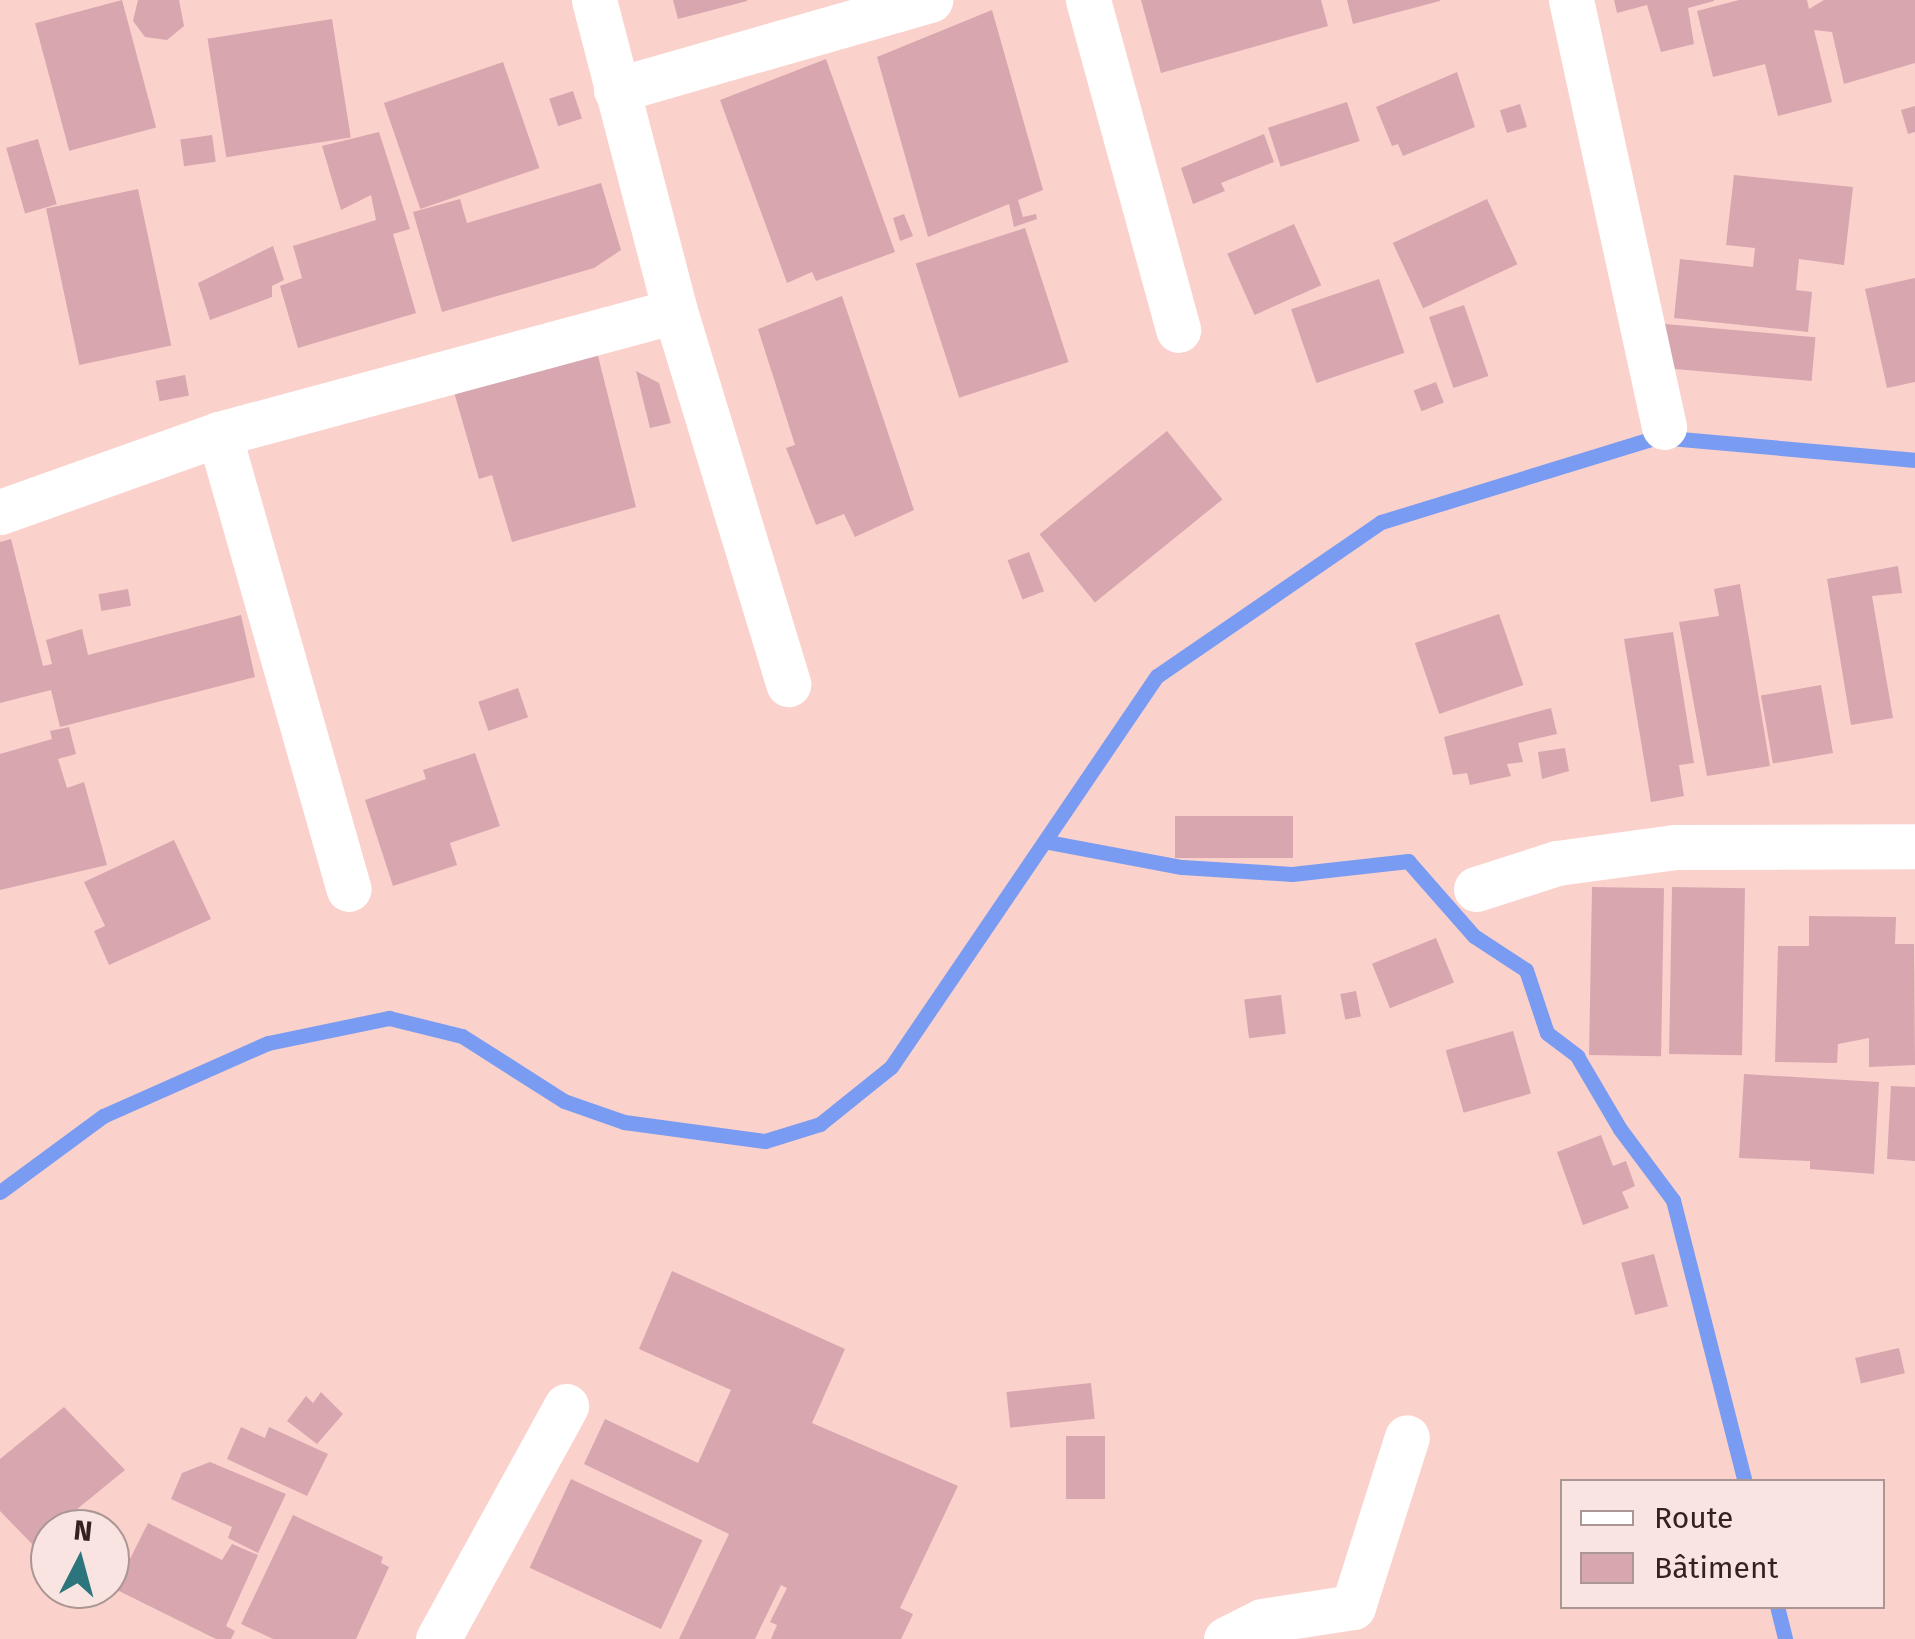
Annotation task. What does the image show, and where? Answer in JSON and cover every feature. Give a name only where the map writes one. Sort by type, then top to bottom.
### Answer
[{"type":"street","points":[[594,0],[674,311],[788,684]]},
{"type":"street","points":[[616,90],[930,0]]},
{"type":"street","points":[[1088,0],[1178,330]]},
{"type":"street","points":[[1571,0],[1664,427]]},
{"type":"street","points":[[0,512],[219,434],[674,311]]},
{"type":"street","points":[[219,434],[348,888]]},
{"type":"street","points":[[1476,888],[1558,863],[1676,847],[1915,846]]},
{"type":"street","points":[[438,1639],[566,1406]]},
{"type":"street","points":[[1226,1639],[1262,1621],[1353,1607],[1407,1436]]},
{"type":"building","points":[[122,0],[156,128],[69,151],[35,23]]},
{"type":"building","points":[[138,0],[179,0],[184,26],[167,40],[145,37],[133,21]]},
{"type":"building","points":[[673,0],[747,0],[747,1],[678,19]]},
{"type":"building","points":[[1141,0],[1321,0],[1328,26],[1161,73]]},
{"type":"building","points":[[1347,0],[1440,0],[1440,1],[1353,24]]},
{"type":"building","points":[[1614,0],[1714,1],[1688,8],[1694,44],[1661,52],[1647,5],[1617,13]]},
{"type":"building","points":[[1739,0],[1807,0],[1809,9],[1824,0],[1915,0],[1915,63],[1844,84],[1832,32],[1814,30],[1832,102],[1778,116],[1765,64],[1713,77],[1697,11]]},
{"type":"building","points":[[992,10],[1043,190],[1018,200],[1023,217],[1036,214],[1037,219],[1014,227],[1009,204],[928,237],[877,57]]},
{"type":"building","points":[[332,19],[351,138],[226,157],[208,39]]},
{"type":"building","points":[[826,59],[895,252],[816,281],[812,272],[787,283],[720,100]]},
{"type":"building","points":[[503,62],[539,168],[420,209],[384,103]]},
{"type":"building","points":[[1457,72],[1475,127],[1403,156],[1398,144],[1392,146],[1376,107]]},
{"type":"building","points":[[573,91],[582,119],[558,126],[549,99]]},
{"type":"building","points":[[1347,102],[1360,141],[1281,167],[1268,128]]},
{"type":"building","points":[[1520,104],[1527,127],[1507,133],[1500,110]]},
{"type":"building","points":[[1915,106],[1915,132],[1908,134],[1901,110]]},
{"type":"building","points":[[379,132],[410,229],[393,234],[416,313],[298,348],[280,286],[302,278],[293,246],[376,220],[371,195],[341,210],[322,146]]},
{"type":"building","points":[[1264,134],[1274,162],[1221,183],[1225,191],[1193,204],[1181,168]]},
{"type":"building","points":[[212,135],[216,162],[184,166],[180,139]]},
{"type":"building","points":[[38,139],[57,204],[25,213],[6,148]]},
{"type":"building","points":[[1734,175],[1853,187],[1844,265],[1799,259],[1796,290],[1812,292],[1808,332],[1674,318],[1680,259],[1753,267],[1755,248],[1726,245]]},
{"type":"building","points":[[601,183],[621,250],[594,268],[442,312],[413,212],[460,199],[467,223]]},
{"type":"building","points":[[138,189],[171,346],[79,365],[46,209]]},
{"type":"building","points":[[1487,199],[1517,264],[1423,308],[1393,243]]},
{"type":"building","points":[[904,214],[913,236],[900,241],[893,218]]},
{"type":"building","points":[[1294,224],[1321,285],[1255,315],[1227,254]]},
{"type":"building","points":[[1025,228],[1069,362],[959,398],[916,264]]},
{"type":"building","points":[[273,246],[284,280],[272,286],[272,297],[210,320],[198,283]]},
{"type":"building","points":[[1915,278],[1915,382],[1887,388],[1865,289]]},
{"type":"building","points":[[1379,279],[1404,353],[1316,383],[1291,309]]},
{"type":"building","points":[[842,296],[914,510],[855,537],[844,514],[816,525],[786,448],[795,445],[758,329]]},
{"type":"building","points":[[1464,305],[1488,376],[1453,388],[1429,317]]},
{"type":"building","points":[[1665,324],[1815,337],[1812,381],[1661,368]]},
{"type":"building","points":[[595,344],[636,507],[512,542],[492,475],[479,479],[452,385]]},
{"type":"building","points":[[636,371],[659,383],[671,423],[650,428]]},
{"type":"building","points":[[185,375],[189,396],[160,401],[156,381]]},
{"type":"building","points":[[1436,382],[1444,403],[1421,411],[1414,391]]},
{"type":"building","points":[[1167,431],[1222,499],[1095,603],[1040,534]]},
{"type":"building","points":[[11,539],[43,666],[52,664],[46,640],[82,629],[88,655],[241,615],[255,677],[60,727],[51,690],[0,703],[0,542]]},
{"type":"building","points":[[1029,552],[1044,591],[1023,599],[1008,560]]},
{"type":"building","points":[[1898,566],[1902,593],[1872,596],[1893,718],[1851,725],[1827,579]]},
{"type":"building","points":[[1740,584],[1770,766],[1707,776],[1679,622],[1719,616],[1714,589]]},
{"type":"building","points":[[128,589],[131,606],[101,611],[98,594]]},
{"type":"building","points":[[1499,614],[1523,685],[1439,714],[1415,643]]},
{"type":"building","points":[[1673,632],[1694,763],[1679,765],[1684,796],[1651,802],[1624,639]]},
{"type":"building","points":[[1821,685],[1833,753],[1773,764],[1761,696]]},
{"type":"building","points":[[518,688],[528,717],[488,731],[478,702]]},
{"type":"building","points":[[1551,708],[1557,734],[1518,743],[1523,762],[1507,764],[1511,776],[1470,785],[1467,773],[1453,775],[1444,737]]},
{"type":"building","points":[[69,727],[76,754],[58,759],[67,788],[84,782],[107,865],[0,890],[0,754],[52,739],[50,731]]},
{"type":"building","points":[[1565,748],[1569,771],[1542,779],[1538,752]]},
{"type":"building","points":[[475,753],[500,826],[450,843],[457,865],[393,886],[365,800],[426,779],[423,770]]},
{"type":"building","points":[[1175,816],[1293,816],[1293,858],[1175,858]]},
{"type":"building","points":[[174,840],[211,919],[109,965],[94,931],[105,926],[84,882]]},
{"type":"building","points":[[1592,887],[1664,888],[1661,1056],[1589,1055]]},
{"type":"building","points":[[1672,887],[1745,888],[1742,1055],[1669,1054]]},
{"type":"building","points":[[1809,916],[1896,917],[1895,944],[1914,944],[1915,1065],[1869,1067],[1869,1038],[1838,1044],[1837,1063],[1775,1062],[1778,946],[1809,946]]},
{"type":"building","points":[[1436,938],[1454,983],[1390,1008],[1372,964]]},
{"type":"building","points":[[1356,991],[1361,1017],[1345,1020],[1340,994]]},
{"type":"building","points":[[1281,995],[1286,1034],[1249,1038],[1244,1000]]},
{"type":"building","points":[[1513,1031],[1531,1093],[1464,1113],[1446,1050]]},
{"type":"building","points":[[1744,1074],[1879,1082],[1874,1174],[1810,1169],[1810,1161],[1739,1158]]},
{"type":"building","points":[[1891,1086],[1915,1087],[1915,1161],[1887,1159]]},
{"type":"building","points":[[1601,1135],[1613,1166],[1626,1161],[1635,1186],[1622,1192],[1629,1208],[1583,1225],[1557,1152]]},
{"type":"building","points":[[1654,1254],[1668,1306],[1635,1315],[1621,1263]]},
{"type":"building","points":[[672,1271],[845,1349],[812,1423],[958,1486],[900,1608],[913,1614],[901,1639],[771,1639],[777,1625],[770,1622],[787,1588],[781,1585],[755,1639],[679,1639],[729,1534],[584,1464],[605,1419],[698,1463],[731,1390],[639,1349]]},
{"type":"building","points":[[1899,1348],[1905,1373],[1861,1383],[1855,1358]]},
{"type":"building","points":[[1091,1383],[1095,1419],[1010,1428],[1006,1392]]},
{"type":"building","points":[[321,1392],[343,1414],[317,1444],[287,1421],[306,1396],[313,1403]]},
{"type":"building","points":[[64,1407],[125,1470],[77,1509],[30,1509],[30,1542],[0,1511],[0,1459]]},
{"type":"building","points":[[241,1427],[265,1438],[269,1427],[328,1454],[307,1496],[227,1459]]},
{"type":"building","points":[[1066,1436],[1105,1436],[1105,1499],[1066,1499]]},
{"type":"building","points":[[210,1462],[286,1494],[258,1553],[228,1538],[232,1527],[171,1499],[182,1473]]},
{"type":"building","points":[[571,1479],[702,1540],[661,1629],[530,1568]]},
{"type":"building","points":[[293,1515],[383,1557],[381,1563],[389,1567],[356,1639],[273,1639],[241,1624]]},
{"type":"building","points":[[148,1523],[222,1560],[232,1544],[258,1555],[226,1626],[235,1631],[231,1639],[216,1639],[130,1596],[130,1559]]},
{"type":"waterway","points":[[0,1192],[103,1116],[268,1043],[389,1018],[462,1036],[564,1101],[624,1122],[765,1141],[820,1124],[891,1067],[1157,676],[1381,522],[1658,437],[1915,460]]},
{"type":"waterway","points":[[1048,842],[1182,867],[1292,874],[1408,861],[1474,936],[1526,970],[1547,1033],[1577,1056],[1620,1129],[1673,1200],[1744,1479]]},
{"type":"waterway","points":[[1778,1609],[1785,1639]]}]
